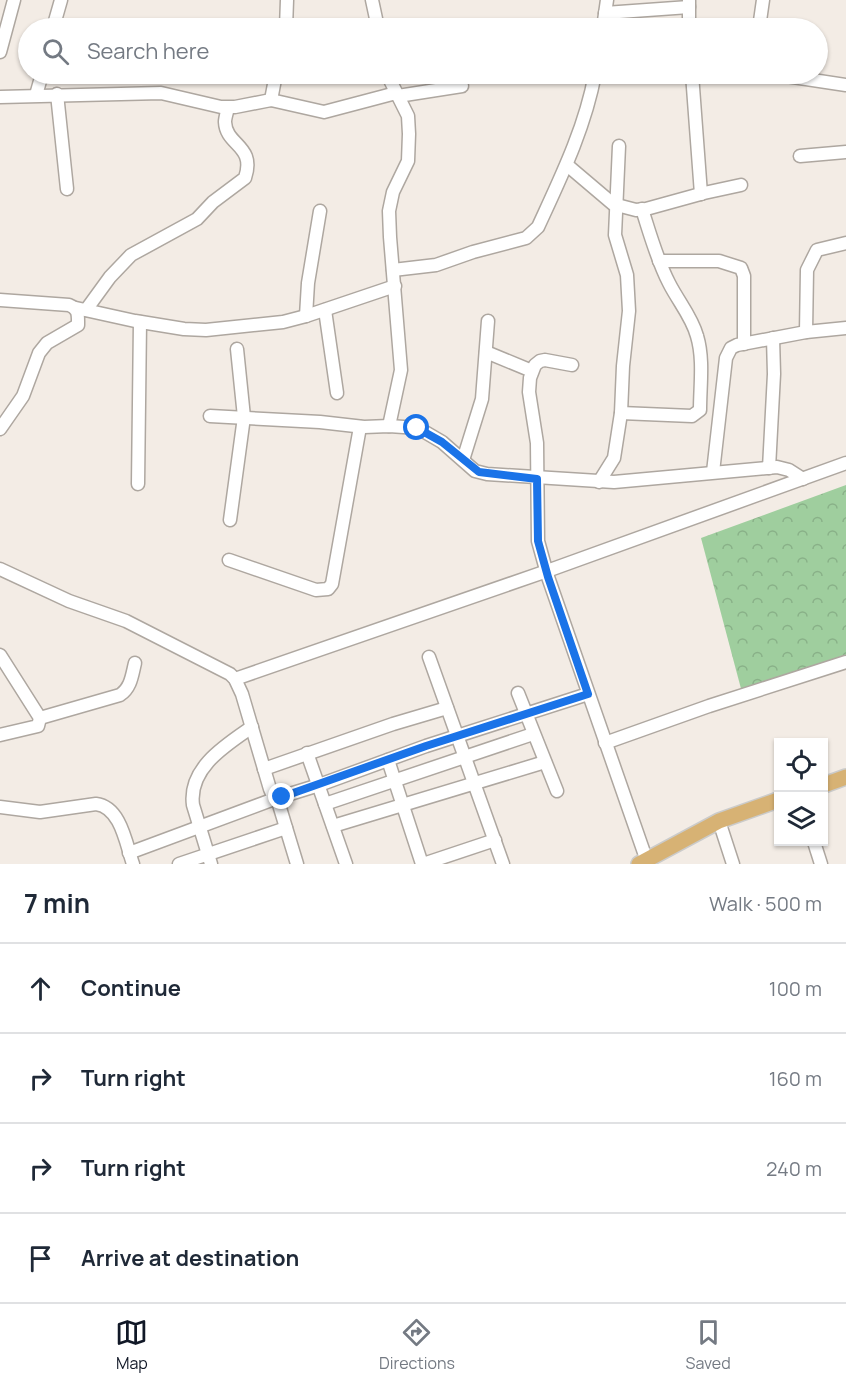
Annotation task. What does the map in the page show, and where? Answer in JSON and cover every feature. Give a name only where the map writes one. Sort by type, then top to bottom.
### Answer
[{"type":"main road","points":[[828,784],[846,777]]},
{"type":"main road","points":[[645,863],[719,821],[774,801]]},
{"type":"street","points":[[0,52],[2,34],[14,0]]},
{"type":"street","points":[[56,18],[61,0]]},
{"type":"street","points":[[286,18],[287,0]]},
{"type":"street","points":[[372,0],[376,18]]},
{"type":"street","points":[[760,18],[763,0]]},
{"type":"street","points":[[606,6],[689,3]]},
{"type":"street","points":[[828,82],[846,85]]},
{"type":"street","points":[[36,95],[39,84]]},
{"type":"street","points":[[271,100],[274,84]]},
{"type":"street","points":[[389,426],[401,370],[390,237],[390,203],[396,183],[406,167],[409,151],[409,122],[392,84]]},
{"type":"street","points":[[393,270],[436,265],[473,252],[526,238],[538,227],[567,165],[591,98],[593,84]]},
{"type":"street","points":[[693,84],[700,194]]},
{"type":"street","points":[[0,98],[57,94],[161,93],[228,108],[271,100],[324,112],[397,95],[462,86]]},
{"type":"street","points":[[57,94],[67,189]]},
{"type":"street","points":[[0,429],[23,396],[39,353],[47,343],[78,325],[78,312],[131,255],[197,219],[213,202],[245,178],[248,161],[227,128],[225,122],[228,108]]},
{"type":"street","points":[[599,482],[614,458],[621,413],[629,311],[627,275],[615,235],[619,146]]},
{"type":"street","points":[[800,156],[846,152]]},
{"type":"street","points":[[567,165],[616,205],[642,209],[741,185]]},
{"type":"street","points":[[621,413],[692,416],[700,410],[698,338],[659,261],[642,209]]},
{"type":"street","points":[[306,316],[320,211]]},
{"type":"street","points":[[806,332],[809,262],[817,250],[846,243]]},
{"type":"street","points":[[659,261],[719,261],[741,268],[744,271],[744,344]]},
{"type":"street","points":[[0,300],[69,305],[140,322],[206,330],[283,322],[395,286]]},
{"type":"street","points":[[325,310],[337,393]]},
{"type":"street","points":[[463,460],[482,399],[488,321]]},
{"type":"street","points":[[138,484],[140,322]]},
{"type":"street","points":[[713,472],[726,358],[731,348],[806,332],[846,328]]},
{"type":"street","points":[[769,468],[774,374],[773,338]]},
{"type":"street","points":[[230,520],[244,417],[237,349]]},
{"type":"street","points":[[486,352],[532,371]]},
{"type":"street","points":[[572,365],[545,360],[536,364],[532,371],[529,392],[537,443],[538,541],[645,863]]},
{"type":"street","points":[[210,416],[360,427],[417,428],[428,432],[479,472],[537,479],[599,482],[645,480],[713,472],[784,468],[803,479]]},
{"type":"street","points":[[229,560],[316,590],[328,589],[332,584],[360,427]]},
{"type":"street","points":[[235,679],[846,464]]},
{"type":"street","points":[[0,569],[69,601],[126,621],[235,679],[297,864]]},
{"type":"street","points":[[0,655],[40,718],[38,726],[0,735]]},
{"type":"street","points":[[429,657],[502,864]]},
{"type":"street","points":[[605,743],[709,706],[846,662]]},
{"type":"street","points":[[40,718],[120,695],[129,687],[135,663]]},
{"type":"street","points":[[518,693],[557,791]]},
{"type":"street","points":[[0,807],[40,812],[103,805],[113,812],[131,858],[276,798],[319,786],[457,736],[588,694]]},
{"type":"street","points":[[264,769],[447,708]]},
{"type":"street","points":[[209,859],[192,795],[194,784],[205,766],[220,749],[252,727]]},
{"type":"street","points":[[325,804],[534,734]]},
{"type":"street","points":[[307,753],[346,864]]},
{"type":"street","points":[[388,760],[423,864],[495,840]]},
{"type":"street","points":[[333,826],[545,762]]},
{"type":"street","points":[[719,821],[733,864]]},
{"type":"street","points":[[179,864],[209,859],[286,828]]},
{"type":"street","points":[[815,846],[821,864]]},
{"type":"green space","points":[[846,485],[846,668],[744,700],[701,538]]},
{"type":"route","points":[[282,797],[319,786],[426,746],[588,694],[538,541],[537,479],[475,471],[442,442],[428,432],[417,428]]}]
